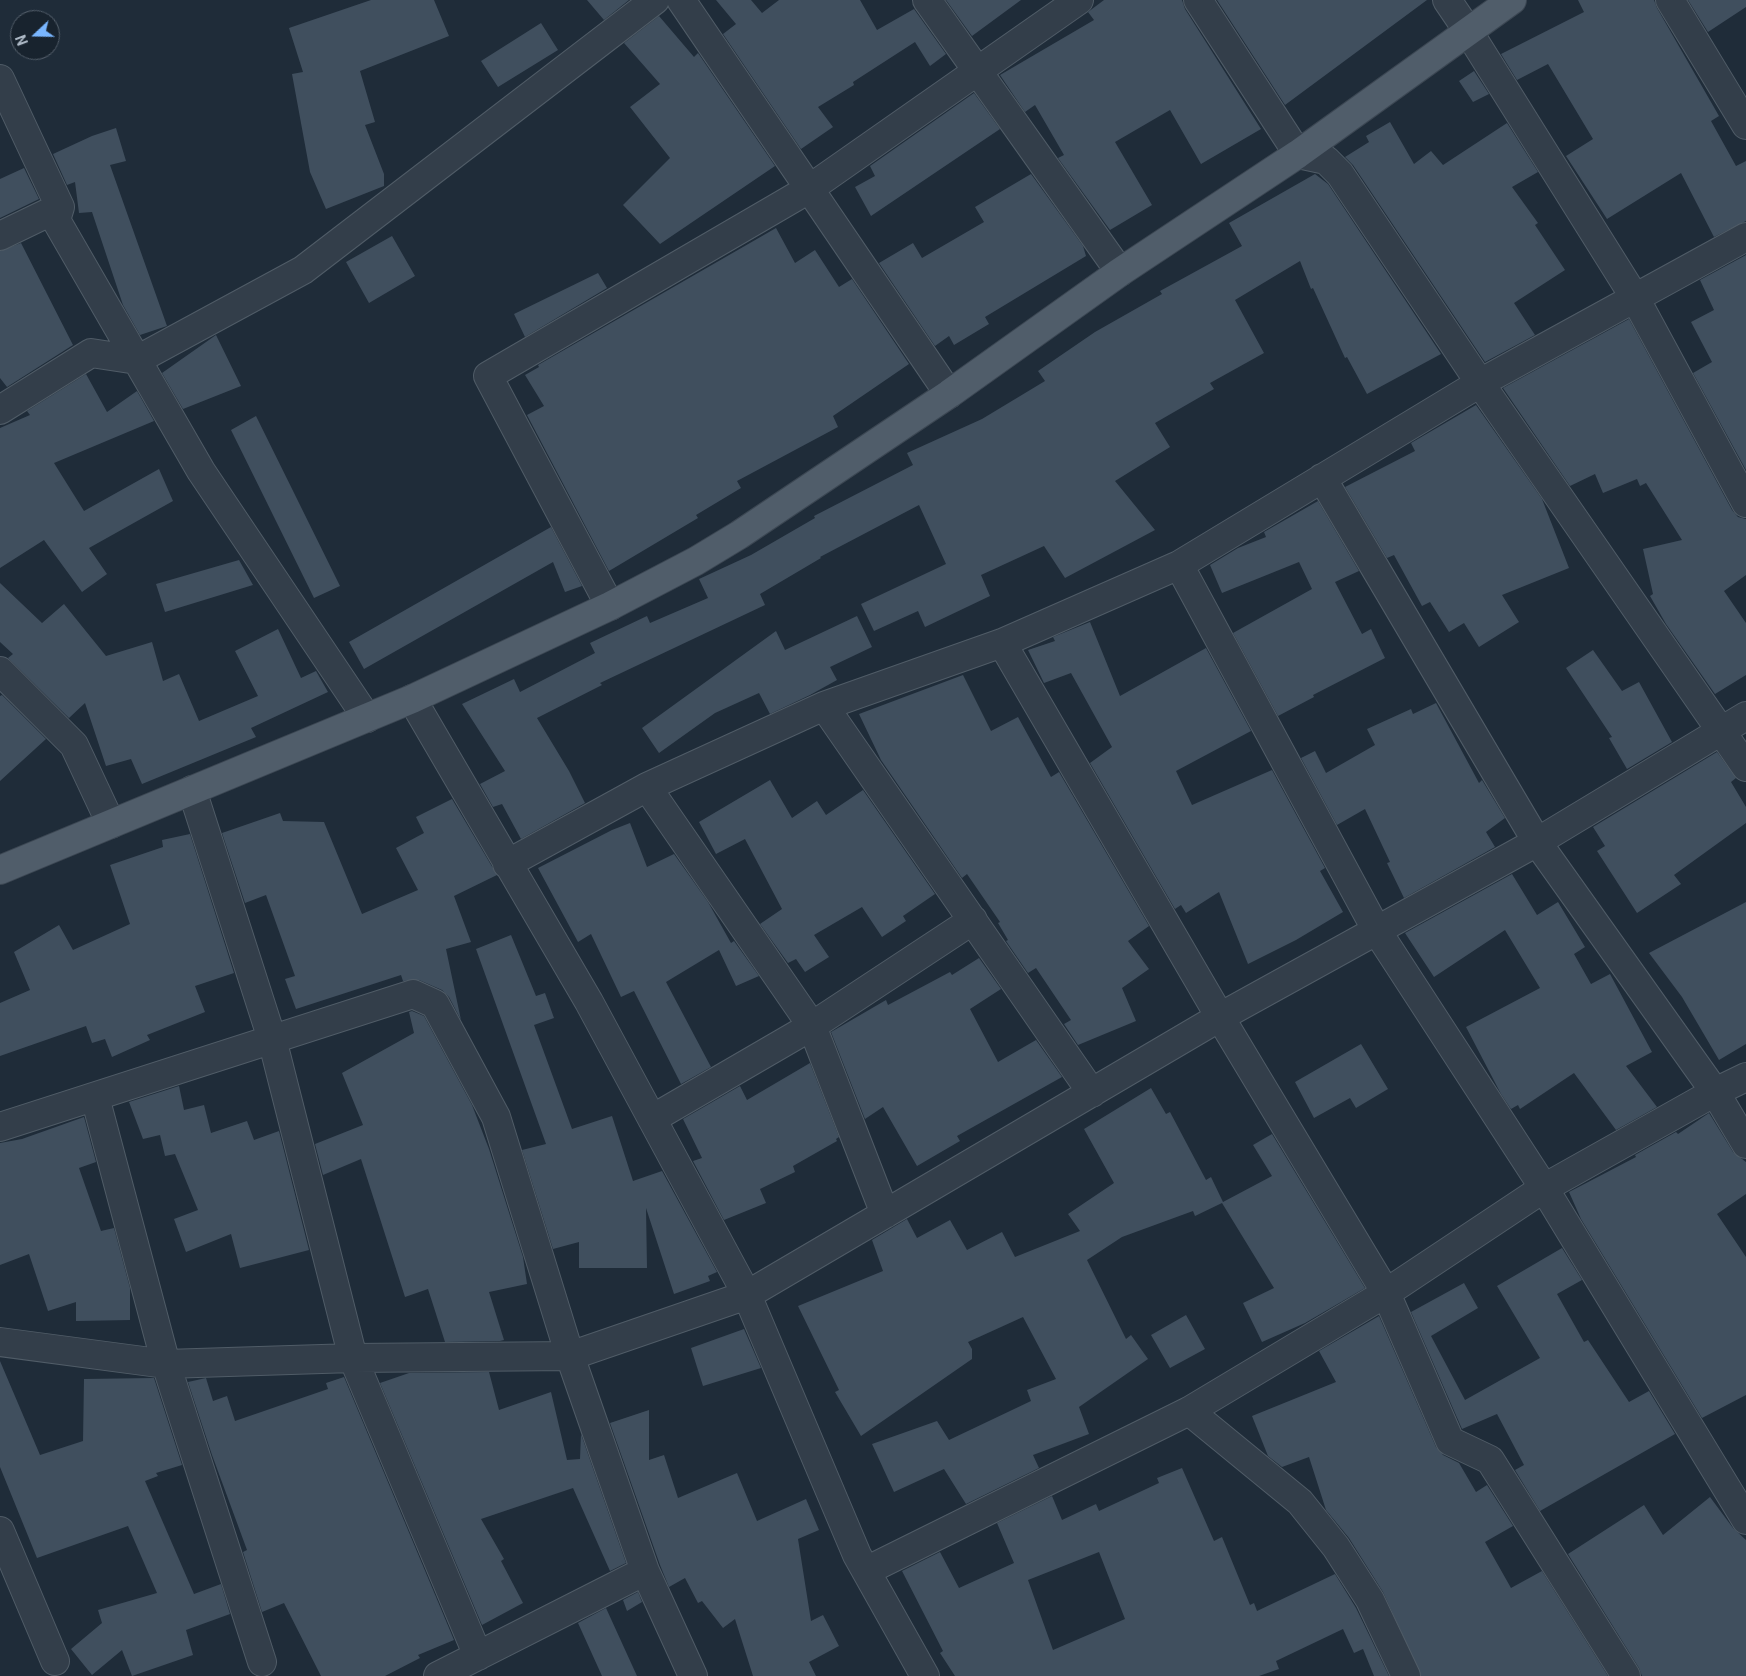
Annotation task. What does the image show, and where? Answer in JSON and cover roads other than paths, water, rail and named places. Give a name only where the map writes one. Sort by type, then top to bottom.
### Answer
[{"type":"main road","points":[[0,870],[412,699],[610,606],[696,561],[739,535],[949,394],[1120,272],[1298,154],[1512,0]]},
{"type":"street","points":[[0,410],[91,353],[137,360],[303,270],[656,0]]},
{"type":"street","points":[[681,0],[949,394]]},
{"type":"street","points":[[927,0],[1120,272]]},
{"type":"street","points":[[610,606],[488,376],[809,188],[1079,0]]},
{"type":"street","points":[[1198,0],[1298,154],[1326,160],[1340,174],[1480,383],[1746,767]]},
{"type":"street","points":[[1447,0],[1635,298],[1746,503]]},
{"type":"street","points":[[1670,0],[1746,125]]},
{"type":"street","points":[[0,79],[60,207],[56,220],[201,471],[367,718]]},
{"type":"street","points":[[0,236],[60,207]]},
{"type":"street","points":[[507,864],[647,787],[824,706],[1002,642],[1179,565],[1480,383],[1746,237]]},
{"type":"street","points":[[1322,478],[1537,842],[1715,1092],[1746,1144]]},
{"type":"street","points":[[1179,565],[1377,931],[1544,1188],[1746,1520]]},
{"type":"street","points":[[1002,642],[1220,1017],[1386,1293],[1450,1441],[1490,1460],[1626,1676]]},
{"type":"street","points":[[0,671],[74,745],[111,824]]},
{"type":"street","points":[[412,699],[589,1002],[747,1295],[866,1571],[925,1676]]},
{"type":"street","points":[[824,706],[1092,1092]]},
{"type":"street","points":[[0,1342],[166,1364],[354,1358],[570,1356],[747,1295],[1220,1017],[1537,842],[1746,716]]},
{"type":"street","points":[[647,787],[812,1026],[885,1214]]},
{"type":"street","points":[[192,790],[272,1039],[354,1358],[478,1656]]},
{"type":"street","points":[[652,1119],[812,1026],[973,920]]},
{"type":"street","points":[[0,1127],[413,994],[435,1004],[496,1117],[570,1356],[645,1572],[693,1676]]},
{"type":"street","points":[[866,1571],[1190,1411],[1386,1293],[1544,1188],[1715,1092],[1746,1077]]},
{"type":"street","points":[[95,1096],[166,1364],[262,1662]]},
{"type":"street","points":[[1190,1411],[1300,1502],[1336,1546],[1370,1600],[1406,1676]]},
{"type":"street","points":[[0,1531],[55,1661]]},
{"type":"street","points":[[438,1676],[645,1572]]}]
